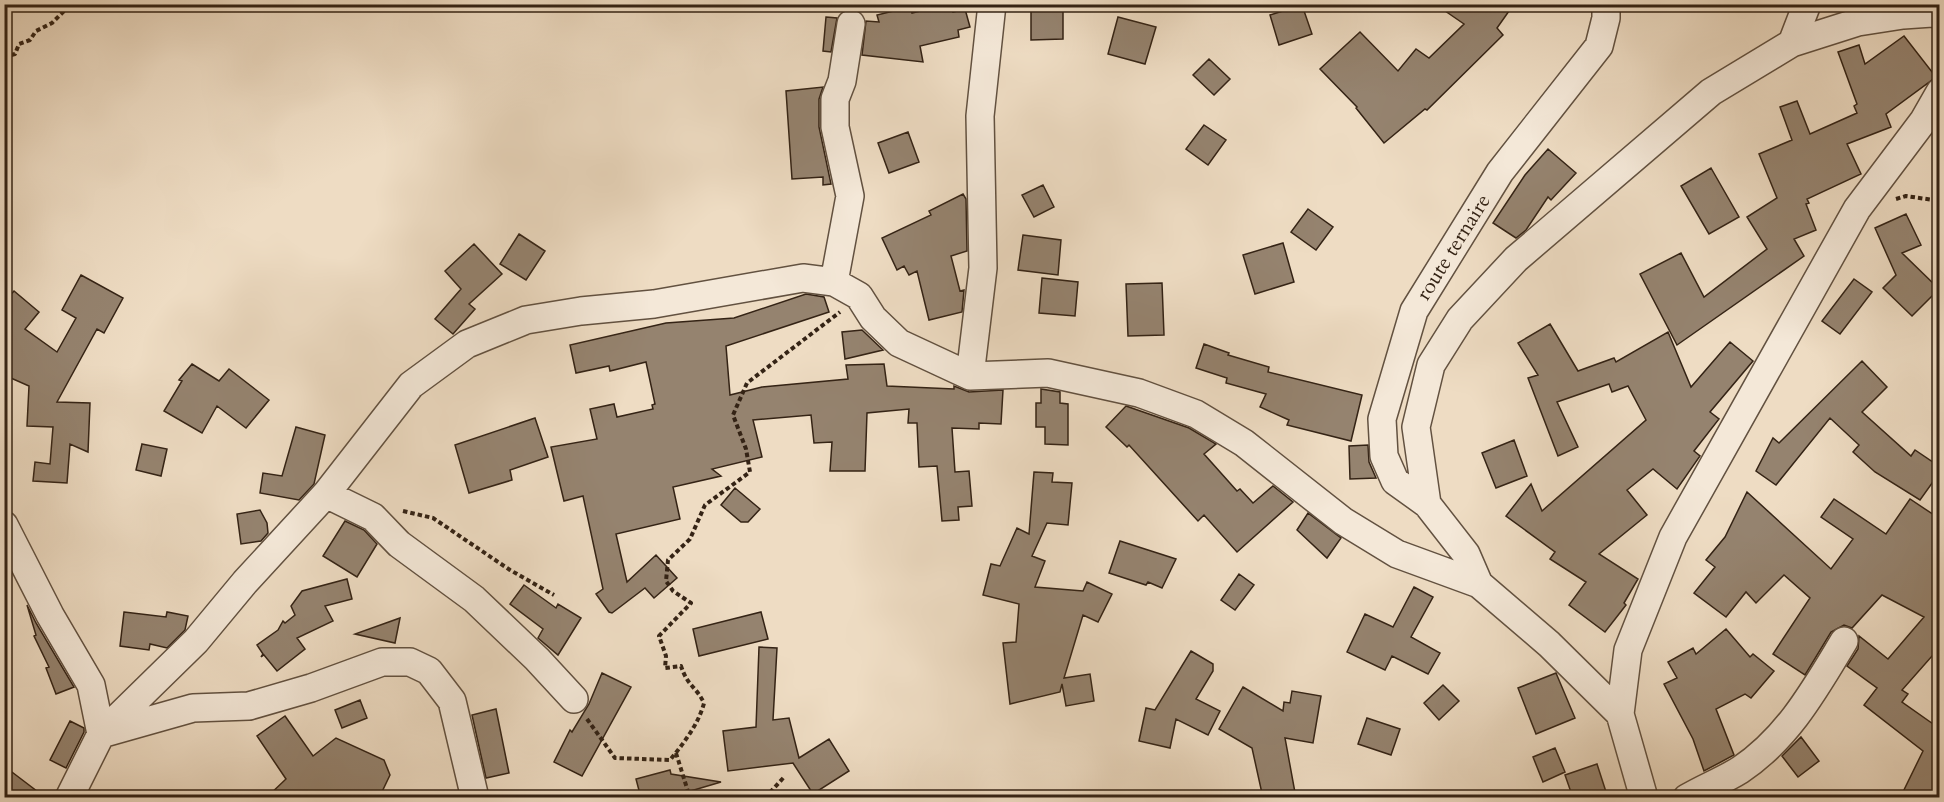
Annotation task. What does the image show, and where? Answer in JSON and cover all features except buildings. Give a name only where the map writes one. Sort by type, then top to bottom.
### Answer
[{"type":"street","points":[[970,376],[983,268],[980,116],[992,4]]},
{"type":"street","name":"route ternaire","points":[[1479,584],[1466,554],[1426,504],[1395,481],[1384,456],[1382,419],[1414,311],[1500,172],[1599,46],[1606,18],[1606,4]]},
{"type":"street","points":[[1792,43],[1807,4]]},
{"type":"street","points":[[1426,504],[1416,427],[1431,365],[1460,319],[1516,259],[1711,92],[1792,43],[1858,22],[1903,15],[1932,13],[1940,15]]},
{"type":"street","points":[[834,282],[850,196],[835,127],[835,99],[842,81],[851,24]]},
{"type":"street","points":[[1644,798],[1620,714],[1628,650],[1673,537],[1857,209],[1932,117],[1940,92]]},
{"type":"street","points":[[69,798],[101,734],[196,641],[245,582],[326,494],[411,385],[467,344],[526,320],[664,302],[803,278],[834,282],[859,296],[873,318],[899,343],[970,376],[1058,375],[1139,393],[1196,414],[1244,443],[1343,521],[1397,554],[1479,584],[1588,679],[1620,714]]},
{"type":"street","points":[[326,494],[373,516],[399,544],[474,599],[537,658],[574,699]]},
{"type":"street","points":[[4,525],[50,615],[91,685],[101,734]]},
{"type":"street","points":[[1687,798],[1739,771],[1781,736],[1801,710],[1844,641]]},
{"type":"street","points":[[101,734],[193,708],[249,706],[311,688],[382,662],[410,662],[429,671],[452,701],[475,798]]},
{"type":"path","points":[[4,57],[15,54],[20,44],[30,40],[36,31],[52,23],[70,4]]},
{"type":"path","points":[[1857,209],[1906,196],[1940,201]]},
{"type":"path","points":[[574,699],[615,758],[670,760],[676,753],[701,715],[704,703],[698,691],[687,684],[681,666],[665,668],[666,656],[659,636],[691,603],[673,591],[666,580],[668,560],[690,539],[705,505],[750,472],[746,449],[733,415],[747,383],[859,296]]},
{"type":"path","points":[[401,510],[433,518],[510,570],[554,596]]},
{"type":"path","points":[[676,753],[690,798]]},
{"type":"path","points":[[765,798],[785,777]]}]
